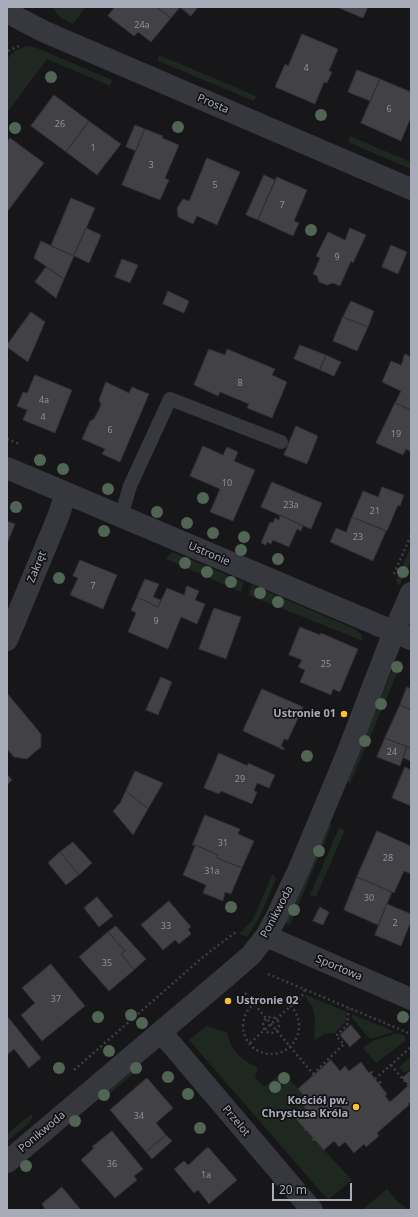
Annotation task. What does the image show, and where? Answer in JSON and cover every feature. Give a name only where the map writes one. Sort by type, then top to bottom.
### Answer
[{"type":"street","name":"Prosta","points":[[14,16],[45,32],[411,189]]},
{"type":"street","name":"Ustronie","points":[[7,468],[402,636]]},
{"type":"street","name":"Zakręt","points":[[7,640],[58,517],[66,493]]},
{"type":"street","name":"Ponikwoda","points":[[7,1162],[251,955],[266,936],[300,869],[347,754],[402,636],[411,593]]},
{"type":"street","name":"Sportowa","points":[[266,936],[411,999]]},
{"type":"street","name":"Przelot","points":[[161,1032],[312,1210]]},
{"type":"lane","points":[[121,517],[130,486],[170,399],[281,442]]},
{"type":"path","points":[[393,576],[411,535]]},
{"type":"path","points":[[72,1072],[203,957],[238,930]]},
{"type":"path","points":[[262,971],[411,1034]]},
{"type":"path","points":[[250,1044],[291,1007],[302,996],[305,990]]},
{"type":"path","points":[[244,993],[313,1074],[344,1044],[336,1036],[347,1025],[349,1009]]},
{"type":"path","points":[[276,999],[282,1000],[291,1007],[296,1014],[298,1027],[295,1040],[290,1047],[276,1054],[266,1054],[257,1050],[250,1044],[244,1032],[244,1026],[246,1014],[254,1005],[259,1001],[276,999]]},
{"type":"path","points":[[272,1017],[277,1019],[279,1026],[276,1031],[269,1033],[265,1030],[263,1025],[266,1019],[272,1017]]},
{"type":"path","points":[[375,1079],[411,1047]]},
{"type":"path","points":[[391,1065],[409,1086]]},
{"type":"shaded area","points":[[53,7],[86,7],[73,24],[59,16]]},
{"type":"shaded area","points":[[30,46],[112,80],[110,86],[47,59],[7,113],[7,59],[17,50]]},
{"type":"shaded area","points":[[159,55],[256,96],[254,101],[158,61]]},
{"type":"shaded area","points":[[350,136],[411,162],[411,169],[348,142]]},
{"type":"shaded area","points":[[411,546],[411,561],[400,585],[397,584],[396,580]]},
{"type":"shaded area","points":[[172,552],[244,582],[241,592],[166,559]]},
{"type":"shaded area","points":[[252,585],[355,629],[361,634],[363,641],[248,595]]},
{"type":"shaded area","points":[[397,659],[402,662],[350,784],[346,779]]},
{"type":"shaded area","points":[[327,825],[332,825],[290,925],[285,922]]},
{"type":"shaded area","points":[[339,828],[345,830],[316,897],[310,895]]},
{"type":"shaded area","points":[[273,873],[276,879],[260,916],[247,937],[239,934],[252,921]]},
{"type":"shaded area","points":[[304,994],[347,1012],[345,1023],[335,1033],[324,1034],[314,1041],[315,1018],[313,1008]]},
{"type":"shaded area","points":[[352,1014],[395,1032],[370,1039],[352,1018]]},
{"type":"shaded area","points":[[206,1026],[227,1032],[231,1044],[238,1054],[258,1068],[255,1077],[264,1087],[283,1072],[307,1099],[302,1103],[306,1109],[296,1118],[305,1129],[303,1130],[306,1130],[313,1138],[312,1140],[315,1140],[352,1180],[328,1200],[189,1040]]},
{"type":"shaded area","points":[[397,1033],[405,1036],[405,1041],[376,1063],[363,1048],[372,1041]]},
{"type":"shaded area","points":[[411,1056],[411,1068],[405,1073],[399,1067]]},
{"type":"shaded area","points":[[135,1066],[139,1069],[102,1100],[99,1096]]},
{"type":"shaded area","points":[[31,1114],[33,1117],[29,1123],[9,1140],[7,1140],[7,1134]]},
{"type":"shaded area","points":[[387,1189],[399,1203],[408,1210],[362,1210]]},
{"type":"building","points":[[115,7],[157,7],[171,18],[151,42],[138,32],[134,36],[108,16]]},
{"type":"building","points":[[157,7],[180,7],[171,18]]},
{"type":"building","points":[[180,7],[198,7],[191,16]]},
{"type":"building","points":[[339,7],[368,7],[363,18]]},
{"type":"building","points":[[302,34],[338,49],[329,71],[332,72],[327,83],[324,82],[315,104],[275,87],[285,64],[288,66]]},
{"type":"building","points":[[357,70],[380,79],[370,101],[348,92]]},
{"type":"building","points":[[380,79],[411,92],[411,117],[401,141],[361,123]]},
{"type":"building","points":[[54,95],[89,121],[66,152],[31,126]]},
{"type":"building","points":[[89,121],[121,144],[97,175],[66,152]]},
{"type":"building","points":[[135,125],[145,129],[136,151],[126,147]]},
{"type":"building","points":[[145,129],[163,136],[162,138],[179,145],[165,178],[169,180],[160,200],[122,185]]},
{"type":"building","points":[[10,138],[44,163],[7,212],[7,142]]},
{"type":"building","points":[[207,158],[240,172],[217,225],[197,216],[193,224],[178,217],[177,208],[183,199],[189,201]]},
{"type":"building","points":[[264,175],[275,180],[258,220],[246,215]]},
{"type":"building","points":[[277,177],[307,190],[294,221],[299,223],[293,236],[258,220]]},
{"type":"building","points":[[71,198],[95,208],[74,256],[51,246]]},
{"type":"building","points":[[86,228],[101,235],[89,263],[74,256]]},
{"type":"building","points":[[350,228],[366,235],[353,263],[351,261],[340,286],[333,283],[327,285],[319,282],[317,276],[313,274],[320,258],[316,256],[328,232],[345,240]]},
{"type":"building","points":[[41,241],[74,256],[64,279],[34,258]]},
{"type":"building","points":[[391,245],[407,252],[398,274],[382,267]]},
{"type":"building","points":[[122,259],[138,265],[130,283],[115,277]]},
{"type":"building","points":[[46,267],[64,279],[56,298],[35,282]]},
{"type":"building","points":[[168,291],[189,301],[184,313],[163,304]]},
{"type":"building","points":[[351,301],[374,311],[368,327],[343,317]]},
{"type":"building","points":[[31,312],[45,322],[28,362],[7,347],[7,345]]},
{"type":"building","points":[[343,317],[368,327],[357,351],[333,341]]},
{"type":"building","points":[[300,345],[326,355],[320,370],[294,359]]},
{"type":"building","points":[[209,349],[225,355],[227,349],[275,369],[272,375],[287,382],[272,418],[247,408],[249,404],[220,392],[218,396],[194,385]]},
{"type":"building","points":[[405,354],[411,357],[411,410],[395,403],[401,391],[382,382],[391,361],[401,365]]},
{"type":"building","points":[[326,355],[341,362],[334,376],[320,370]]},
{"type":"building","points":[[35,375],[72,390],[55,433],[23,420],[27,410],[17,406],[23,392],[27,393]]},
{"type":"building","points":[[106,382],[129,393],[132,387],[149,394],[120,462],[102,454],[105,449],[82,439],[90,421],[94,419],[101,405],[99,400]]},
{"type":"building","points":[[395,403],[411,410],[411,452],[406,449],[403,455],[376,443]]},
{"type":"building","points":[[296,426],[318,436],[307,464],[284,455]]},
{"type":"building","points":[[203,446],[223,455],[227,447],[238,452],[234,461],[255,470],[233,521],[210,512],[220,489],[190,476]]},
{"type":"building","points":[[272,482],[322,503],[311,529],[261,507]]},
{"type":"building","points":[[382,487],[404,495],[387,531],[352,517],[363,491],[378,497]]},
{"type":"building","points":[[280,515],[303,526],[301,531],[297,529],[289,547],[273,540],[271,544],[267,542],[266,545],[261,543],[270,522],[273,523],[275,518],[279,520]]},
{"type":"building","points":[[352,517],[386,531],[373,561],[330,542],[336,528],[346,532]]},
{"type":"building","points":[[7,521],[15,524],[7,544]]},
{"type":"building","points":[[80,560],[117,575],[103,609],[70,595],[78,578],[73,576]]},
{"type":"building","points":[[145,579],[159,584],[153,597],[161,600],[158,607],[137,597]]},
{"type":"building","points":[[187,586],[199,591],[195,600],[205,604],[197,624],[181,617],[168,649],[128,632],[136,613],[131,610],[137,597],[158,607],[167,588],[184,595]]},
{"type":"building","points":[[214,608],[241,617],[226,659],[199,649]]},
{"type":"building","points":[[300,627],[320,635],[321,633],[358,649],[340,692],[333,689],[331,695],[300,682],[305,670],[298,667],[302,660],[289,655]]},
{"type":"building","points":[[161,677],[172,682],[158,715],[146,710]]},
{"type":"building","points":[[407,687],[411,689],[411,710],[400,705]]},
{"type":"building","points":[[262,689],[303,707],[288,740],[284,739],[281,746],[284,750],[243,731]]},
{"type":"building","points":[[7,693],[41,734],[41,747],[27,759],[14,757],[7,749]]},
{"type":"building","points":[[400,705],[411,710],[411,748],[385,738]]},
{"type":"building","points":[[385,738],[407,747],[400,766],[377,757]]},
{"type":"building","points":[[407,747],[411,748],[411,761],[403,758]]},
{"type":"building","points":[[219,753],[248,766],[248,763],[275,775],[269,788],[257,783],[254,791],[257,792],[252,804],[221,791],[219,794],[204,788]]},
{"type":"building","points":[[405,767],[411,770],[411,806],[392,798]]},
{"type":"building","points":[[135,771],[163,783],[148,809],[126,791]]},
{"type":"building","points":[[7,774],[12,780],[7,785]]},
{"type":"building","points":[[126,791],[148,809],[133,835],[113,811],[120,803]]},
{"type":"building","points":[[205,815],[240,829],[238,834],[254,841],[242,868],[217,858],[218,855],[193,844]]},
{"type":"building","points":[[377,831],[411,846],[411,874],[404,871],[394,893],[357,877]]},
{"type":"building","points":[[73,842],[92,863],[79,875],[60,852]]},
{"type":"building","points":[[193,844],[218,855],[217,858],[242,868],[231,894],[225,892],[223,901],[203,893],[206,885],[183,875],[195,846],[192,845]]},
{"type":"building","points":[[60,852],[79,875],[66,885],[48,863]]},
{"type":"building","points":[[357,877],[392,892],[378,925],[344,910]]},
{"type":"building","points":[[97,897],[113,916],[99,927],[84,908]]},
{"type":"building","points":[[169,901],[191,927],[188,929],[191,934],[179,944],[175,940],[163,950],[141,925]]},
{"type":"building","points":[[387,904],[411,914],[411,921],[401,946],[375,935]]},
{"type":"building","points":[[320,907],[329,912],[323,925],[313,921]]},
{"type":"building","points":[[116,926],[146,959],[134,970],[121,954],[125,951],[108,932]]},
{"type":"building","points":[[108,932],[125,951],[121,954],[134,970],[109,991],[79,957]]},
{"type":"building","points":[[51,964],[85,1006],[42,1041],[21,1015],[35,1003],[22,988]]},
{"type":"building","points":[[7,1016],[41,1058],[29,1068],[14,1049],[7,1055]]},
{"type":"building","points":[[351,1025],[361,1037],[350,1047],[340,1035]]},
{"type":"building","name":"Kościół pw. Chrystusa Króla","points":[[331,1060],[340,1071],[345,1066],[349,1071],[361,1062],[369,1073],[372,1071],[373,1072],[371,1074],[378,1083],[380,1081],[382,1082],[379,1084],[387,1094],[385,1096],[390,1102],[409,1085],[402,1078],[411,1070],[411,1102],[408,1104],[409,1105],[377,1133],[379,1136],[366,1147],[364,1144],[354,1153],[345,1142],[339,1147],[334,1141],[324,1150],[315,1140],[312,1140],[313,1138],[306,1130],[303,1130],[305,1129],[295,1118],[306,1109],[301,1103],[307,1099],[298,1089]]},
{"type":"building","points":[[147,1078],[173,1108],[156,1123],[166,1135],[146,1152],[110,1110]]},
{"type":"building","points":[[112,1131],[143,1169],[134,1176],[137,1180],[115,1198],[81,1160],[94,1148],[92,1147]]},
{"type":"building","points":[[166,1135],[172,1141],[152,1159],[146,1152]]},
{"type":"building","points":[[208,1147],[237,1180],[209,1204],[198,1190],[194,1193],[174,1169],[184,1161],[188,1165]]},
{"type":"building","points":[[62,1187],[81,1210],[43,1210],[45,1209],[42,1204]]},
{"type":"place","name":"Ustronie 01","points":[[344,714]]},
{"type":"place","name":"Ustronie 02","points":[[228,1001]]},
{"type":"place","name":"Kościół pw. Chrystusa Króla","points":[[356,1107]]}]
